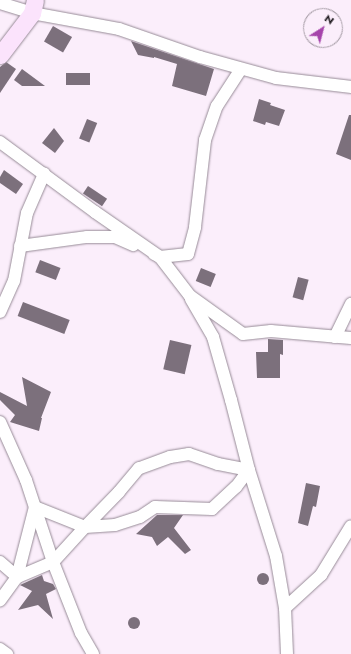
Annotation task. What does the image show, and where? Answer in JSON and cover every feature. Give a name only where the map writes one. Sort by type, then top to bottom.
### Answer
[{"type":"main road","points":[[0,55],[34,6]]},
{"type":"street","points":[[0,3],[34,6],[119,29],[200,58],[276,78],[351,87]]},
{"type":"street","points":[[20,246],[86,237],[115,237],[160,257],[188,254],[195,227],[205,140],[217,106],[241,69]]},
{"type":"street","points":[[0,142],[95,212],[160,257],[190,296],[213,337],[249,470],[276,556],[285,608],[287,654]]},
{"type":"street","points":[[0,312],[14,281],[27,213],[44,174]]},
{"type":"street","points":[[190,296],[243,334],[271,331],[351,338]]},
{"type":"street","points":[[335,337],[351,304]]},
{"type":"street","points":[[0,422],[26,480],[53,562],[81,633],[93,654]]},
{"type":"street","points":[[17,577],[53,562],[139,468],[170,457],[189,454],[218,464],[249,470]]},
{"type":"street","points":[[35,507],[85,527],[115,525],[140,517],[155,507],[212,509],[236,487],[249,470]]},
{"type":"street","points":[[0,600],[17,577],[35,507]]},
{"type":"street","points":[[285,608],[321,575],[351,526]]},
{"type":"street","points":[[0,562],[17,577]]},
{"type":"street","points":[[0,648],[7,654]]},
{"type":"building","points":[[53,26],[72,37],[63,53],[44,42]]},
{"type":"building","points":[[131,41],[214,69],[206,96],[172,86],[177,64],[154,57],[138,55]]},
{"type":"building","points":[[6,62],[16,69],[0,93],[0,67]]},
{"type":"building","points":[[22,69],[45,86],[22,86],[14,80]]},
{"type":"building","points":[[66,73],[90,73],[90,85],[66,85]]},
{"type":"building","points":[[259,99],[271,103],[270,105],[285,110],[279,126],[266,122],[265,125],[253,121]]},
{"type":"building","points":[[349,115],[351,115],[351,160],[336,154]]},
{"type":"building","points":[[87,119],[97,123],[89,143],[79,138]]},
{"type":"building","points":[[54,128],[64,141],[55,153],[42,143]]},
{"type":"building","points":[[4,170],[23,184],[16,194],[0,183],[0,177]]},
{"type":"building","points":[[88,186],[107,199],[102,206],[83,193]]},
{"type":"building","points":[[40,260],[61,268],[56,280],[35,272]]},
{"type":"building","points":[[201,268],[216,274],[211,287],[196,281]]},
{"type":"building","points":[[298,277],[309,280],[303,300],[293,297]]},
{"type":"building","points":[[23,302],[70,320],[64,334],[18,316]]},
{"type":"building","points":[[268,339],[283,340],[283,355],[280,354],[280,378],[257,378],[256,352],[268,352]]},
{"type":"building","points":[[170,340],[191,345],[185,374],[163,369]]},
{"type":"building","points":[[22,377],[51,392],[41,418],[39,431],[10,422],[15,415],[0,400],[0,392],[27,406]]},
{"type":"building","points":[[306,483],[320,486],[316,507],[313,506],[308,526],[298,523]]},
{"type":"building","points":[[157,515],[183,515],[174,528],[191,550],[185,554],[168,537],[157,546],[152,537],[136,534]]},
{"type":"building","points":[[265,573],[268,574],[268,584],[261,585],[258,584],[257,577],[258,574]]},
{"type":"building","points":[[42,575],[44,581],[53,584],[56,589],[46,594],[53,619],[38,605],[18,610],[32,591],[20,585]]},
{"type":"building","points":[[136,617],[139,618],[139,628],[132,629],[129,628],[128,621],[129,618]]}]
